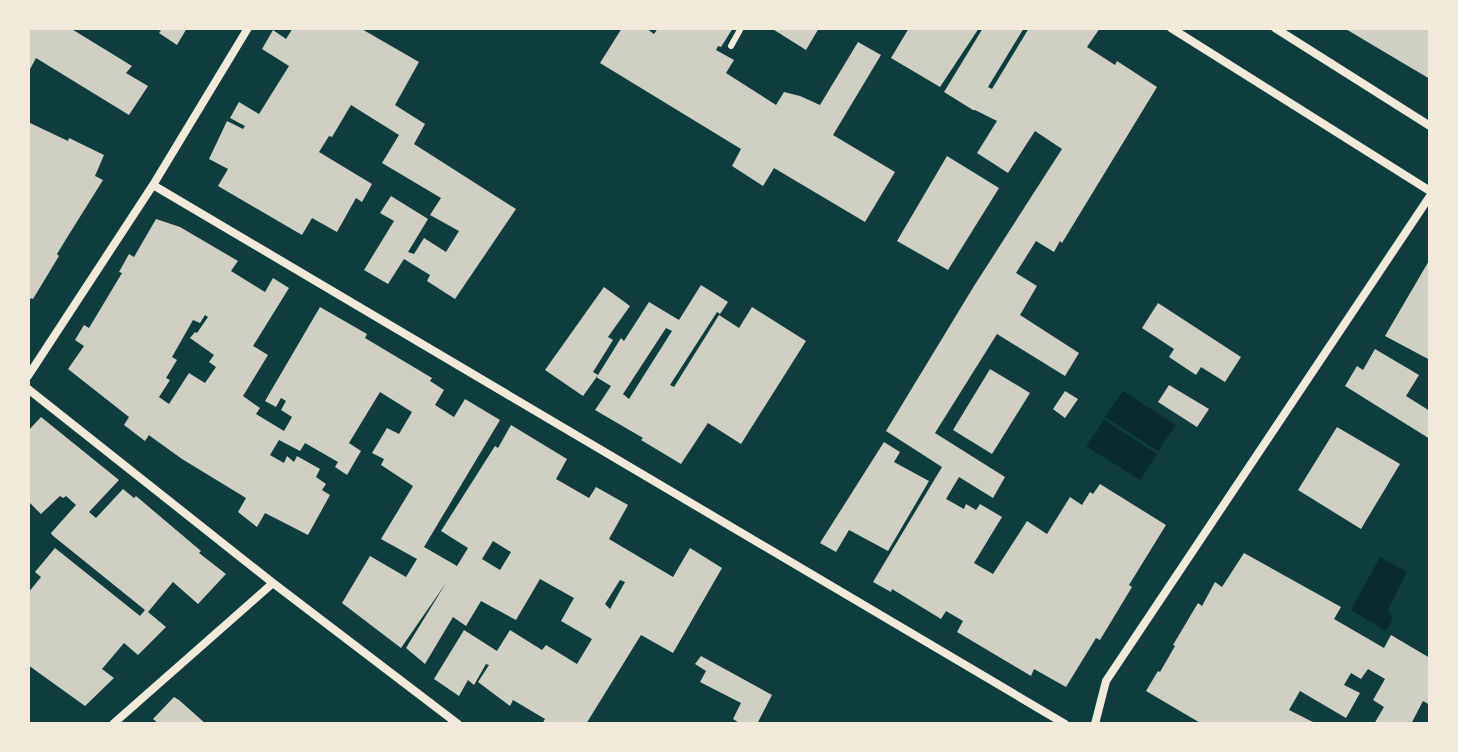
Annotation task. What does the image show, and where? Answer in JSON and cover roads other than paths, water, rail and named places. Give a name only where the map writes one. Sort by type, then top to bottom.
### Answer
[{"type":"street","points":[[28,376],[153,185],[248,28]]},
{"type":"street","points":[[1095,724],[1106,681],[1430,193],[1171,28]]},
{"type":"street","points":[[1275,28],[1430,126]]},
{"type":"street","points":[[153,185],[1065,724]]},
{"type":"street","points":[[28,389],[273,583],[458,724]]},
{"type":"street","points":[[113,724],[273,583]]},
{"type":"lane","points":[[731,46],[741,28]]},
{"type":"water","points":[[1123,391],[1176,425],[1158,451],[1105,417]]},
{"type":"water","points":[[1104,420],[1157,454],[1140,480],[1086,446]]},
{"type":"water","points":[[1380,557],[1407,572],[1388,610],[1393,619],[1386,631],[1351,610]]}]
